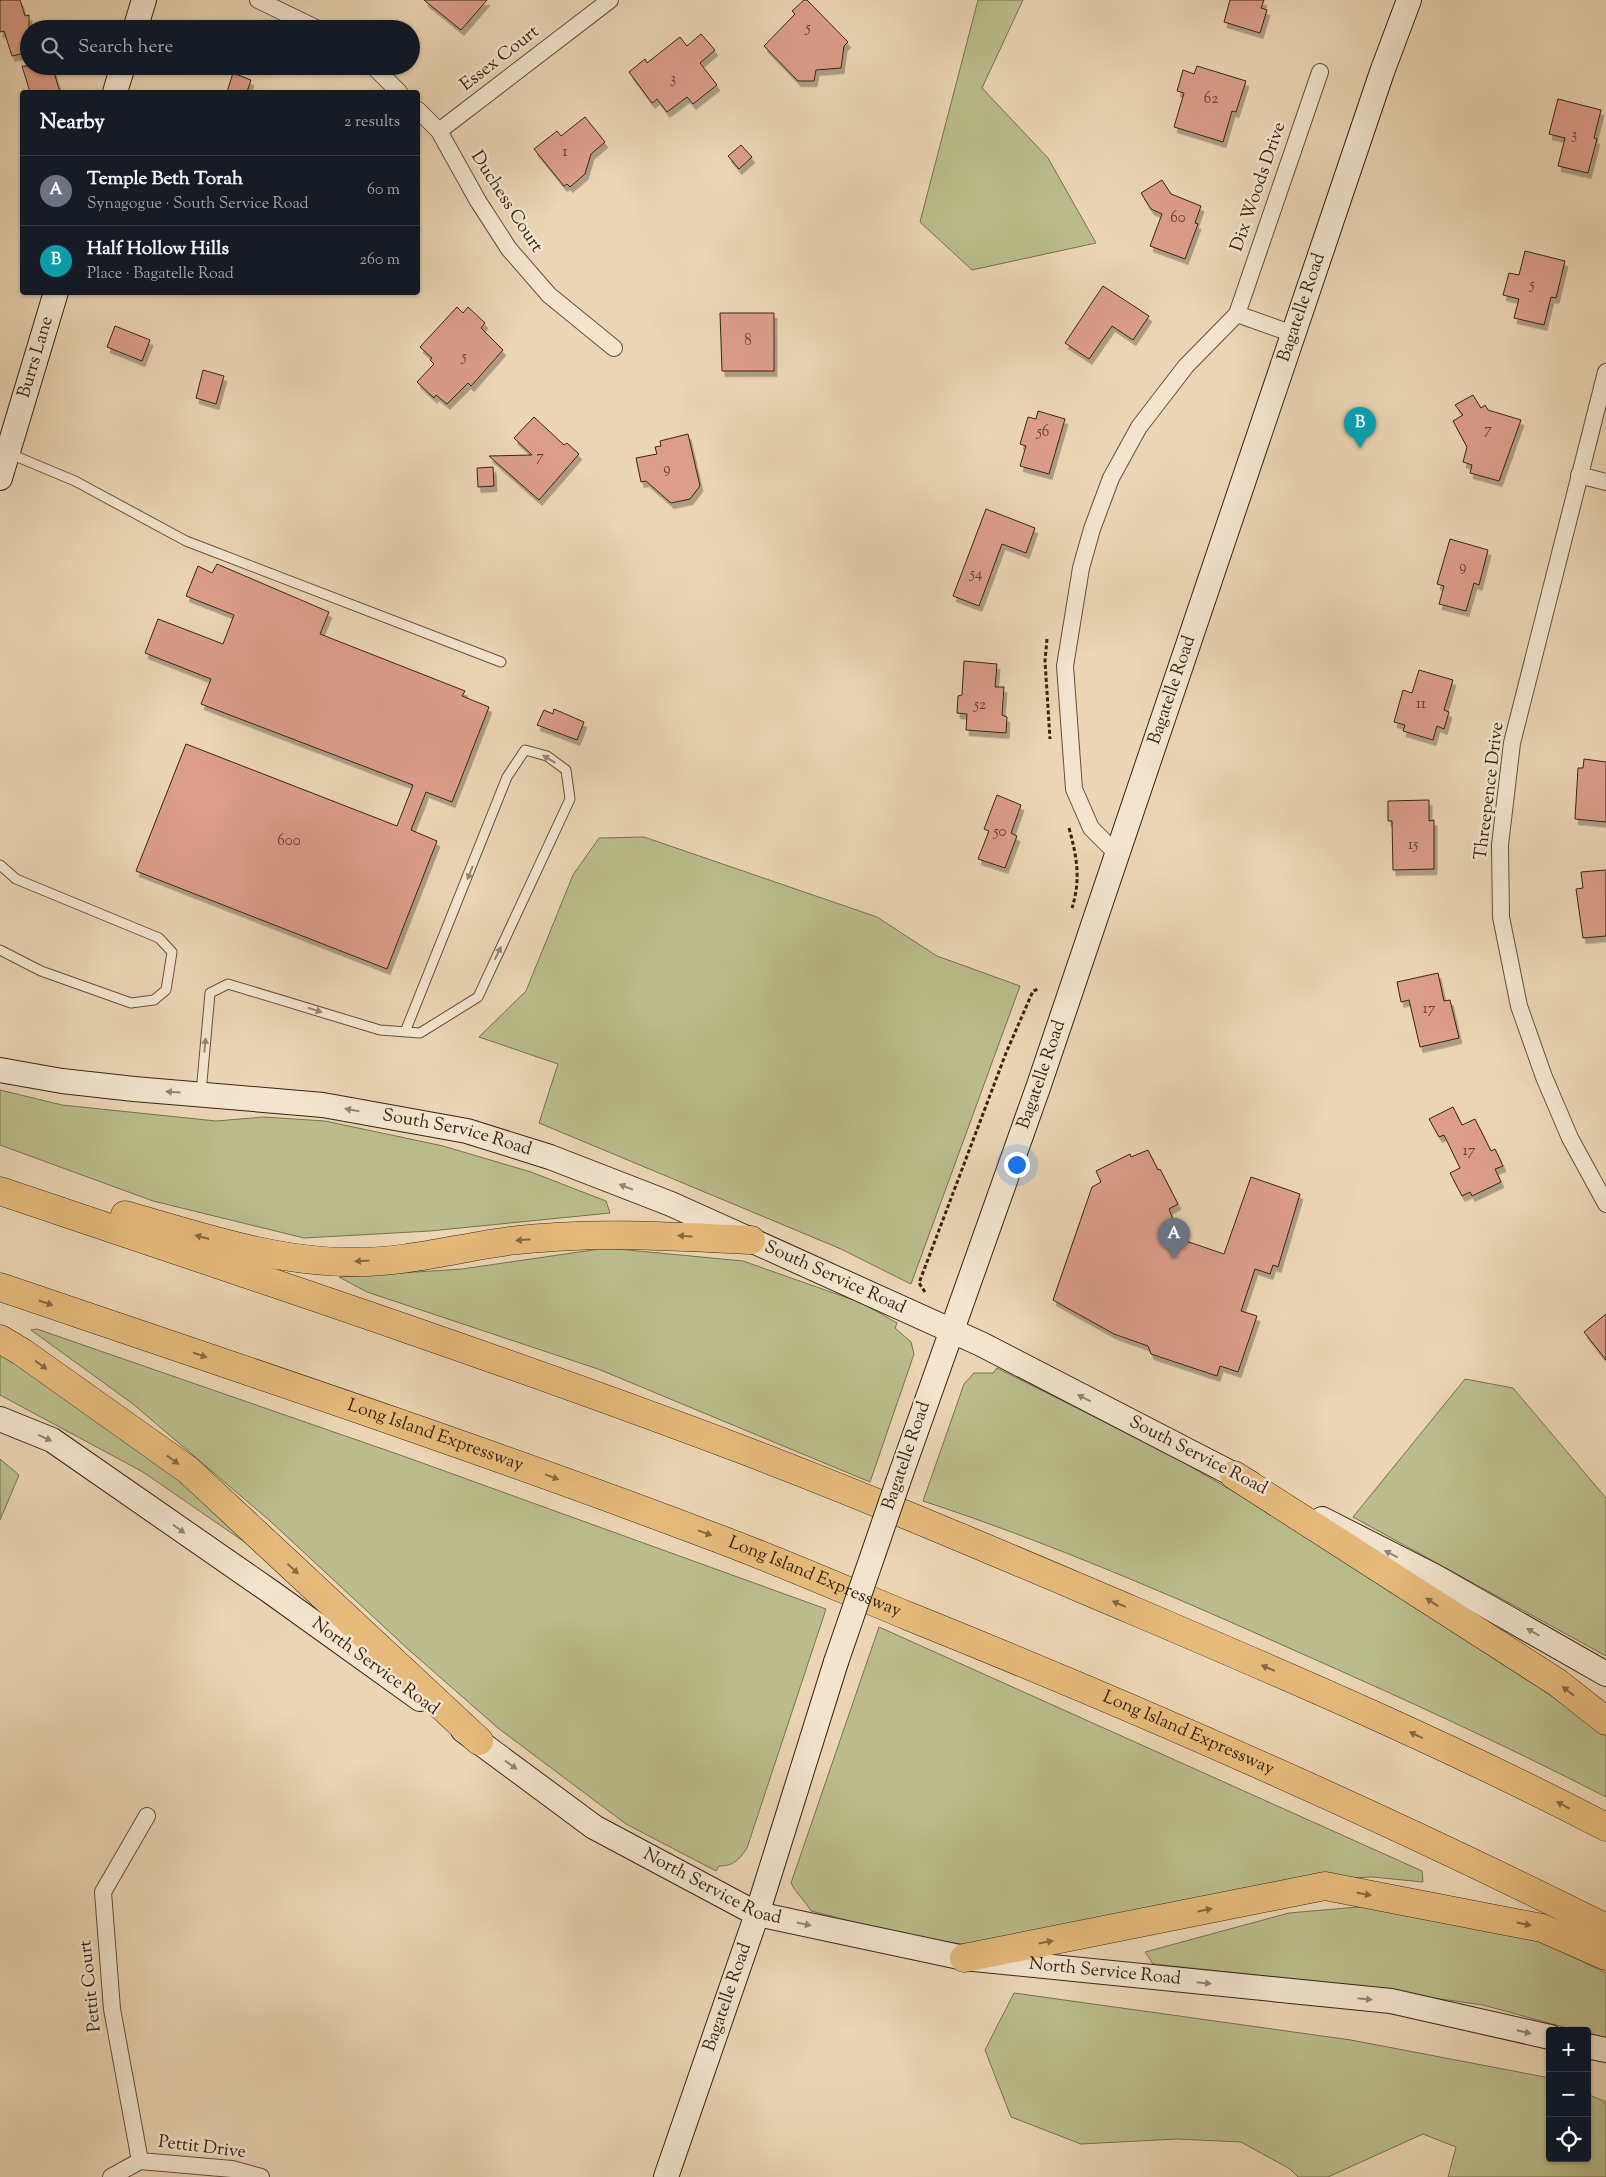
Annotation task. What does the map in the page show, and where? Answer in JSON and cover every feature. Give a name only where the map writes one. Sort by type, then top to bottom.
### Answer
[{"type":"highway","points":[[0,1180],[208,1238],[286,1256],[351,1262],[418,1257],[509,1241],[600,1233],[751,1240]]},
{"type":"highway","points":[[0,1190],[474,1352],[742,1450],[1022,1563],[1271,1669],[1521,1783],[1606,1827]]},
{"type":"highway","name":"Long Island Expressway","points":[[0,1287],[444,1438],[710,1535],[987,1648],[1235,1753],[1473,1862],[1606,1928]]},
{"type":"highway","points":[[0,1339],[22,1352],[188,1470],[478,1742]]},
{"type":"highway","points":[[1234,1474],[1558,1683],[1606,1721]]},
{"type":"highway","points":[[964,1958],[1325,1886],[1542,1928],[1606,1956]]},
{"type":"main road","points":[[138,20],[144,0]]},
{"type":"main road","name":"Bagatelle Road","points":[[666,2177],[757,1914],[836,1662],[951,1330],[1036,1094],[1116,853],[1382,72],[1409,0]]},
{"type":"main road","points":[[116,90],[120,75]]},
{"type":"main road","name":"Burrs Lane","points":[[0,478],[55,295]]},
{"type":"main road","name":"South Service Road","points":[[0,1070],[62,1081],[323,1105],[467,1131],[550,1157],[671,1204],[951,1330],[1434,1576],[1606,1674]]},
{"type":"main road","name":"North Service Road","points":[[0,1419],[52,1440],[271,1592],[594,1826],[757,1914],[964,1958],[1391,2001],[1546,2037]]},
{"type":"main road","points":[[1591,2047],[1606,2050]]},
{"type":"street","points":[[258,0],[299,20]]},
{"type":"street","name":"Essex Court","points":[[439,132],[610,0]]},
{"type":"street","name":"Dix Woods Drive","points":[[1116,853],[1091,828],[1074,789],[1065,666],[1081,568],[1092,528],[1111,478],[1139,427],[1186,366],[1236,314],[1320,72]]},
{"type":"street","points":[[382,75],[397,90]]},
{"type":"street","name":"Duchess Court","points":[[420,112],[439,132],[478,201],[509,249],[549,295],[614,348]]},
{"type":"street","points":[[1236,314],[1293,334]]},
{"type":"street","name":"Threepence Drive","points":[[1606,372],[1512,743],[1500,845],[1501,917],[1519,1006],[1544,1077],[1570,1138],[1606,1204]]},
{"type":"street","points":[[1579,475],[1606,482]]},
{"type":"street","name":"Pettit Court","points":[[140,2161],[112,2008],[102,1892],[147,1816]]},
{"type":"street","name":"Pettit Drive","points":[[111,2177],[140,2161],[232,2169],[261,2177]]},
{"type":"lane","points":[[8,453],[76,481],[186,541],[501,662]]},
{"type":"lane","points":[[201,1094],[210,993],[228,984],[380,1030],[420,1034],[478,997],[570,799],[566,770],[547,756],[525,750],[507,777],[405,1032]]},
{"type":"lane","points":[[0,865],[16,879],[159,938],[172,952],[166,990],[154,1000],[131,1003],[42,971],[0,950]]},
{"type":"path","points":[[925,1292],[919,1283],[1006,1054],[1032,991],[1038,989]]},
{"type":"green space","points":[[978,0],[1023,0],[982,88],[1048,158],[1096,243],[972,270],[920,222]]},
{"type":"green space","points":[[644,837],[877,917],[937,956],[1020,986],[911,1284],[841,1249],[539,1123],[558,1064],[479,1037],[526,991],[573,875],[599,838]]},
{"type":"green space","points":[[0,1090],[62,1105],[216,1121],[264,1117],[325,1121],[443,1146],[531,1172],[606,1201],[610,1213],[430,1231],[304,1238],[153,1201],[0,1145]]},
{"type":"green space","points":[[607,1248],[743,1261],[862,1303],[897,1323],[895,1328],[911,1342],[914,1354],[870,1482],[598,1369],[367,1292],[339,1277],[462,1269]]},
{"type":"green space","points":[[37,1329],[403,1456],[826,1609],[747,1848],[739,1859],[729,1865],[719,1866],[716,1871],[626,1824],[498,1728],[409,1650],[269,1520],[133,1404],[31,1330]]},
{"type":"green space","points":[[0,1354],[69,1393],[217,1508],[269,1559],[143,1472],[0,1395]]},
{"type":"green space","points":[[997,1368],[1171,1455],[1330,1548],[1495,1655],[1606,1736],[1606,1797],[1453,1722],[1206,1611],[1065,1553],[923,1501],[964,1384],[974,1373],[993,1373]]},
{"type":"green space","points":[[1465,1379],[1513,1388],[1606,1498],[1606,1656],[1353,1517]]},
{"type":"green space","points":[[0,1459],[19,1475],[0,1520]]},
{"type":"green space","points":[[879,1627],[1422,1871],[1423,1882],[1372,1877],[1296,1881],[983,1947],[913,1937],[811,1911],[791,1883]]},
{"type":"green space","points":[[1370,1906],[1529,1936],[1606,1973],[1606,2038],[1591,2034],[1591,2027],[1563,2027],[1483,2005],[1321,1982],[1153,1964],[1145,1952],[1289,1913]]},
{"type":"green space","points":[[1014,1993],[1351,2040],[1546,2077],[1546,2162],[1591,2162],[1591,2096],[1606,2102],[1606,2177],[1448,2177],[1456,2147],[1423,2134],[1328,2177],[1298,2177],[1290,2169],[1241,2142],[1177,2139],[1081,2144],[1011,2117],[985,2050]]},
{"type":"building","points":[[0,0],[20,0],[25,16],[29,15],[29,20],[20,20],[20,54],[12,56],[4,31],[0,32]]},
{"type":"building","points":[[424,0],[487,0],[461,30]]},
{"type":"building","points":[[804,0],[807,0],[848,42],[844,46],[841,68],[816,70],[814,81],[798,81],[764,46],[795,14],[792,11]]},
{"type":"building","points":[[1230,0],[1264,0],[1261,8],[1267,10],[1260,33],[1224,22]]},
{"type":"building","points":[[701,34],[715,50],[700,63],[717,85],[693,104],[687,97],[667,112],[657,99],[652,103],[629,72],[645,59],[647,63],[680,37],[687,46]]},
{"type":"building","points":[[1197,66],[1246,81],[1236,112],[1232,111],[1223,142],[1174,127],[1184,93],[1177,91],[1183,70],[1194,74]]},
{"type":"building","points":[[25,75],[55,75],[59,90],[29,90]]},
{"type":"building","points":[[232,75],[251,80],[248,90],[228,90]]},
{"type":"building","points":[[1558,99],[1601,110],[1594,138],[1597,139],[1588,173],[1558,166],[1565,138],[1549,134]]},
{"type":"building","points":[[585,117],[605,142],[591,154],[585,174],[570,187],[567,184],[564,186],[534,149],[557,131],[561,136]]},
{"type":"building","points":[[741,145],[752,157],[739,169],[728,156]]},
{"type":"building","points":[[1162,180],[1171,194],[1201,206],[1195,223],[1198,224],[1185,259],[1150,246],[1162,214],[1151,209],[1141,193]]},
{"type":"building","points":[[1525,251],[1565,261],[1556,298],[1551,297],[1544,325],[1514,318],[1519,299],[1503,295],[1509,273],[1519,275]]},
{"type":"building","points":[[1103,286],[1149,316],[1133,340],[1112,326],[1089,359],[1065,343]]},
{"type":"building","points":[[457,307],[463,313],[468,307],[485,323],[481,328],[503,350],[471,386],[468,383],[447,404],[436,395],[434,398],[417,382],[434,364],[430,360],[432,358],[420,347]]},
{"type":"building","points":[[720,313],[774,313],[774,371],[722,371]]},
{"type":"building","points":[[115,326],[150,340],[142,361],[107,347]]},
{"type":"building","points":[[203,370],[224,376],[216,404],[196,398]]},
{"type":"building","points":[[1473,395],[1481,408],[1485,405],[1488,410],[1521,420],[1499,481],[1470,473],[1472,465],[1463,462],[1467,447],[1453,421],[1463,415],[1455,405]]},
{"type":"building","points":[[1038,411],[1065,419],[1049,474],[1020,466],[1026,446],[1020,444],[1028,417],[1036,419]]},
{"type":"building","points":[[534,417],[564,445],[567,443],[579,454],[539,500],[489,456],[532,455],[514,438]]},
{"type":"building","points":[[688,434],[700,486],[690,499],[671,503],[646,481],[641,482],[636,458],[657,454],[655,447],[661,446],[660,441]]},
{"type":"building","points":[[493,467],[494,486],[478,487],[477,468]]},
{"type":"building","points":[[986,509],[1035,528],[1026,553],[1002,544],[979,606],[953,596]]},
{"type":"building","points":[[1450,539],[1488,550],[1479,585],[1474,583],[1466,611],[1439,604],[1444,586],[1437,584]]},
{"type":"building","points":[[217,564],[329,612],[320,634],[465,691],[462,696],[489,707],[452,802],[426,792],[411,830],[437,841],[387,969],[136,871],[186,744],[397,826],[413,785],[201,704],[211,679],[145,653],[158,619],[223,644],[234,615],[186,596],[198,566],[212,573]]},
{"type":"building","points":[[964,661],[997,664],[995,687],[1004,687],[1002,715],[1007,717],[1006,733],[966,730],[967,714],[957,713],[958,696],[962,695]]},
{"type":"building","points":[[1419,670],[1453,680],[1444,710],[1449,712],[1444,729],[1437,726],[1433,740],[1403,731],[1405,725],[1394,722],[1403,690],[1412,693]]},
{"type":"building","points":[[554,709],[584,722],[577,740],[537,725],[544,710],[553,714]]},
{"type":"building","points":[[1584,759],[1606,762],[1606,822],[1575,819],[1578,768],[1583,768]]},
{"type":"building","points":[[997,795],[1021,805],[1011,833],[1017,836],[1005,868],[978,859],[989,831],[984,829]]},
{"type":"building","points":[[1429,800],[1429,821],[1434,820],[1434,869],[1393,870],[1392,821],[1388,821],[1388,801]]},
{"type":"building","points":[[1606,870],[1606,936],[1583,938],[1576,889],[1583,888],[1581,872]]},
{"type":"building","points":[[1438,973],[1444,1001],[1450,1000],[1459,1038],[1420,1047],[1409,1000],[1401,1002],[1397,982]]},
{"type":"building","points":[[1453,1107],[1462,1125],[1475,1119],[1491,1151],[1495,1149],[1503,1166],[1495,1169],[1501,1182],[1472,1196],[1470,1192],[1462,1196],[1450,1173],[1460,1168],[1444,1135],[1439,1137],[1429,1119]]},
{"type":"building","points":[[1148,1150],[1178,1204],[1169,1209],[1180,1239],[1224,1254],[1251,1177],[1300,1194],[1278,1267],[1273,1265],[1270,1274],[1255,1269],[1241,1311],[1257,1316],[1238,1372],[1220,1366],[1217,1376],[1151,1354],[1148,1346],[1114,1334],[1053,1300],[1092,1187],[1101,1182],[1096,1171],[1130,1154],[1131,1157]]},
{"type":"building","points":[[1606,1314],[1606,1360],[1584,1332]]},
{"type":"place","name":"Half Hollow Hills","points":[[1360,448]]},
{"type":"place","name":"Temple Beth Torah","points":[[1174,1259]]}]
